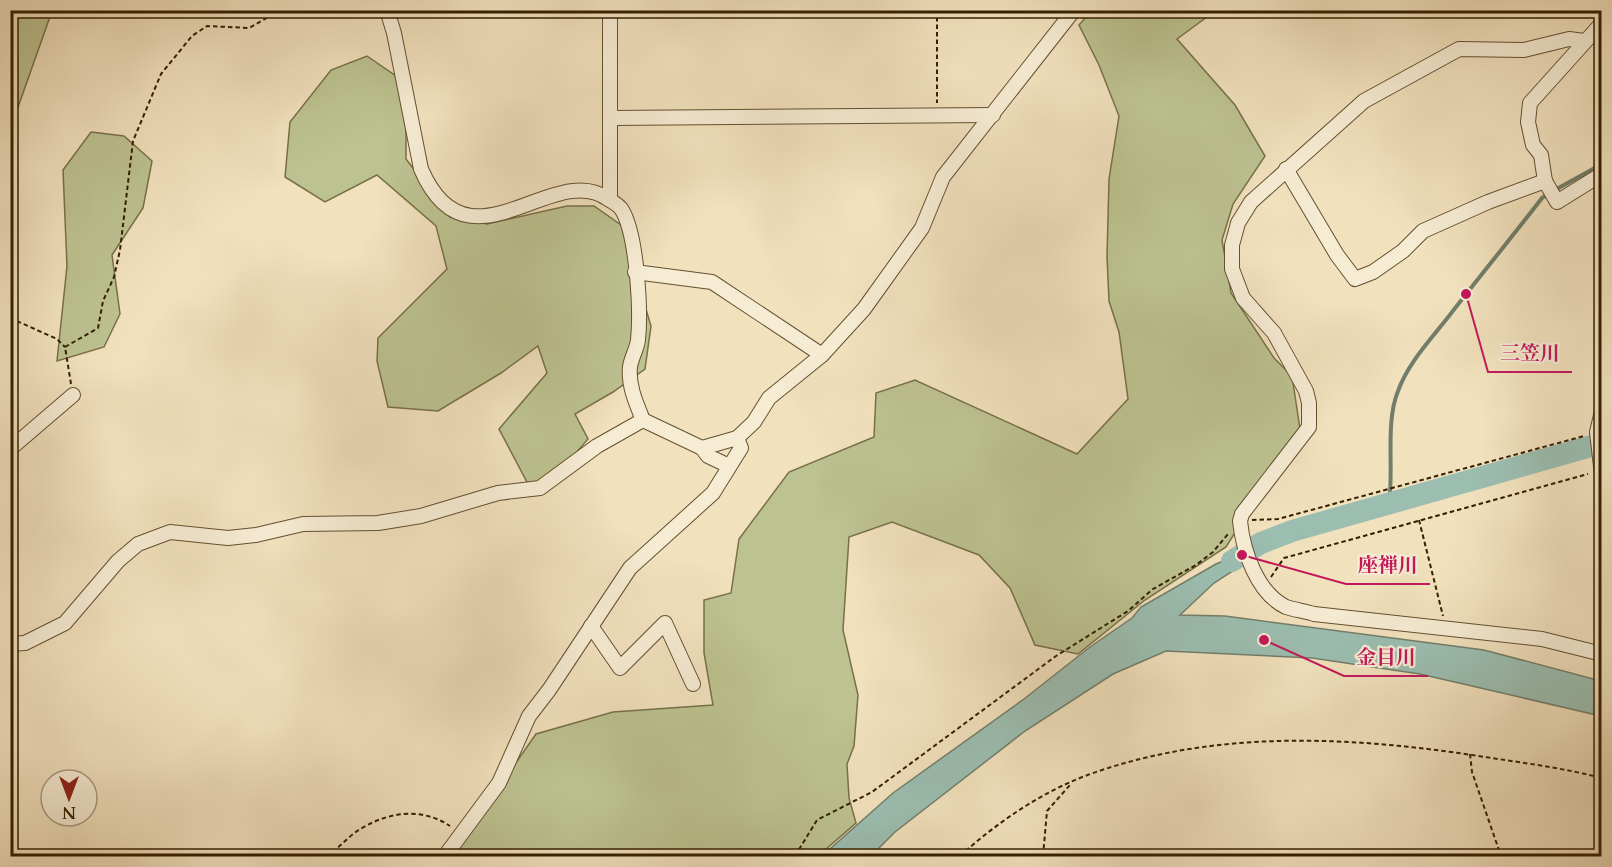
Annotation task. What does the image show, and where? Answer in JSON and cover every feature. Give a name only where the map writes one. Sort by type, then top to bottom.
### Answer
[{"type":"street","points":[[387,10],[394,33],[420,169],[429,190],[441,202],[454,210],[473,216],[500,214],[567,192],[587,191],[602,194],[620,207],[629,223],[634,241],[638,341],[630,366],[631,389],[643,420],[702,448],[708,456],[729,466]]},
{"type":"street","points":[[610,10],[610,200]]},
{"type":"street","points":[[702,448],[737,438],[754,422],[769,398],[822,355],[864,309],[922,228],[943,177],[1074,10]]},
{"type":"street","points":[[1602,23],[1530,103],[1528,122],[1534,137],[1533,145],[1541,155],[1545,182],[1557,201],[1602,174]]},
{"type":"street","points":[[1584,41],[1569,39],[1524,50],[1459,49],[1364,102],[1251,201],[1238,223],[1232,245],[1232,269],[1243,298],[1274,333],[1306,391],[1309,427],[1242,514],[1241,525],[1261,584],[1274,599],[1287,607],[1314,614],[1542,639],[1602,654]]},
{"type":"street","points":[[610,118],[993,115]]},
{"type":"street","points":[[1286,168],[1337,255],[1355,279],[1373,272],[1403,251],[1423,231],[1488,202],[1545,182]]},
{"type":"street","points":[[635,273],[712,282],[822,355]]},
{"type":"street","points":[[10,449],[73,395]]},
{"type":"street","points":[[1601,473],[1597,432],[1602,411]]},
{"type":"street","points":[[10,644],[25,643],[65,623],[118,561],[138,544],[170,532],[228,538],[256,535],[303,524],[378,523],[420,516],[498,493],[540,488],[597,446],[643,420]]},
{"type":"street","points":[[445,856],[499,783],[529,716],[549,690],[630,568],[703,503],[741,448],[737,438]]},
{"type":"street","points":[[591,626],[620,668],[665,623],[693,684]]},
{"type":"path","points":[[65,347],[98,328],[103,301],[114,277],[120,250],[133,141],[161,74],[192,36],[207,26],[249,28],[281,10]]},
{"type":"path","points":[[935,10],[937,14],[937,115]]},
{"type":"path","points":[[10,318],[57,339],[65,347],[73,395]]},
{"type":"path","points":[[795,856],[817,820],[872,792],[1056,656],[1128,610],[1153,589],[1196,565],[1241,525],[1278,519],[1597,432]]},
{"type":"path","points":[[1261,584],[1284,558],[1601,473]]},
{"type":"path","points":[[1419,520],[1446,627]]},
{"type":"path","points":[[960,856],[989,831],[1019,810],[1098,771],[1174,752],[1269,740],[1408,745],[1572,770],[1602,778]]},
{"type":"path","points":[[1470,754],[1472,772],[1501,856]]},
{"type":"path","points":[[1043,856],[1047,811],[1072,783]]},
{"type":"path","points":[[326,856],[362,828],[390,816],[426,813],[462,834]]},
{"type":"green space","points":[[10,11],[52,11],[11,127]]},
{"type":"green space","points":[[1091,11],[1215,11],[1177,39],[1235,105],[1265,156],[1233,204],[1222,240],[1231,293],[1274,358],[1292,376],[1300,429],[1226,547],[1145,600],[1078,654],[1035,645],[1010,588],[979,555],[892,522],[849,537],[843,630],[858,695],[854,746],[847,764],[849,798],[856,823],[818,856],[451,856],[536,734],[613,712],[713,705],[704,653],[704,600],[731,593],[739,539],[789,472],[874,437],[876,393],[915,380],[1077,454],[1128,399],[1119,332],[1109,301],[1107,257],[1109,179],[1119,116],[1099,65],[1079,25]]},
{"type":"green space","points":[[367,56],[406,83],[406,159],[450,217],[487,224],[567,206],[594,206],[621,225],[651,326],[645,369],[613,392],[575,414],[588,439],[551,482],[528,484],[499,429],[547,373],[538,346],[501,373],[438,411],[388,407],[377,361],[378,338],[447,269],[436,226],[377,175],[325,202],[285,177],[290,122],[331,70]]},
{"type":"green space","points":[[91,132],[124,136],[152,161],[143,208],[112,255],[120,314],[104,347],[57,361],[67,266],[63,170]]},
{"type":"shaded area","points":[[1296,530],[1214,583],[1180,615],[1225,616],[1484,650],[1601,681],[1601,716],[1420,674],[1312,658],[1166,651],[1113,674],[1025,731],[895,832],[871,856],[822,856],[893,793],[1132,618],[1141,607],[1216,564]]},
{"type":"waterway","points":[[1555,190],[1602,164]]},
{"type":"waterway","points":[[1389,504],[1392,417],[1402,381],[1428,342],[1542,198],[1548,194]]},
{"type":"waterway","points":[[1232,561],[1261,543],[1292,531],[1602,443]]},
{"type":"place","name":"三笠川","points":[[1466,294]]},
{"type":"place","name":"座禅川","points":[[1242,555]]},
{"type":"place","name":"金目川","points":[[1264,640]]}]
